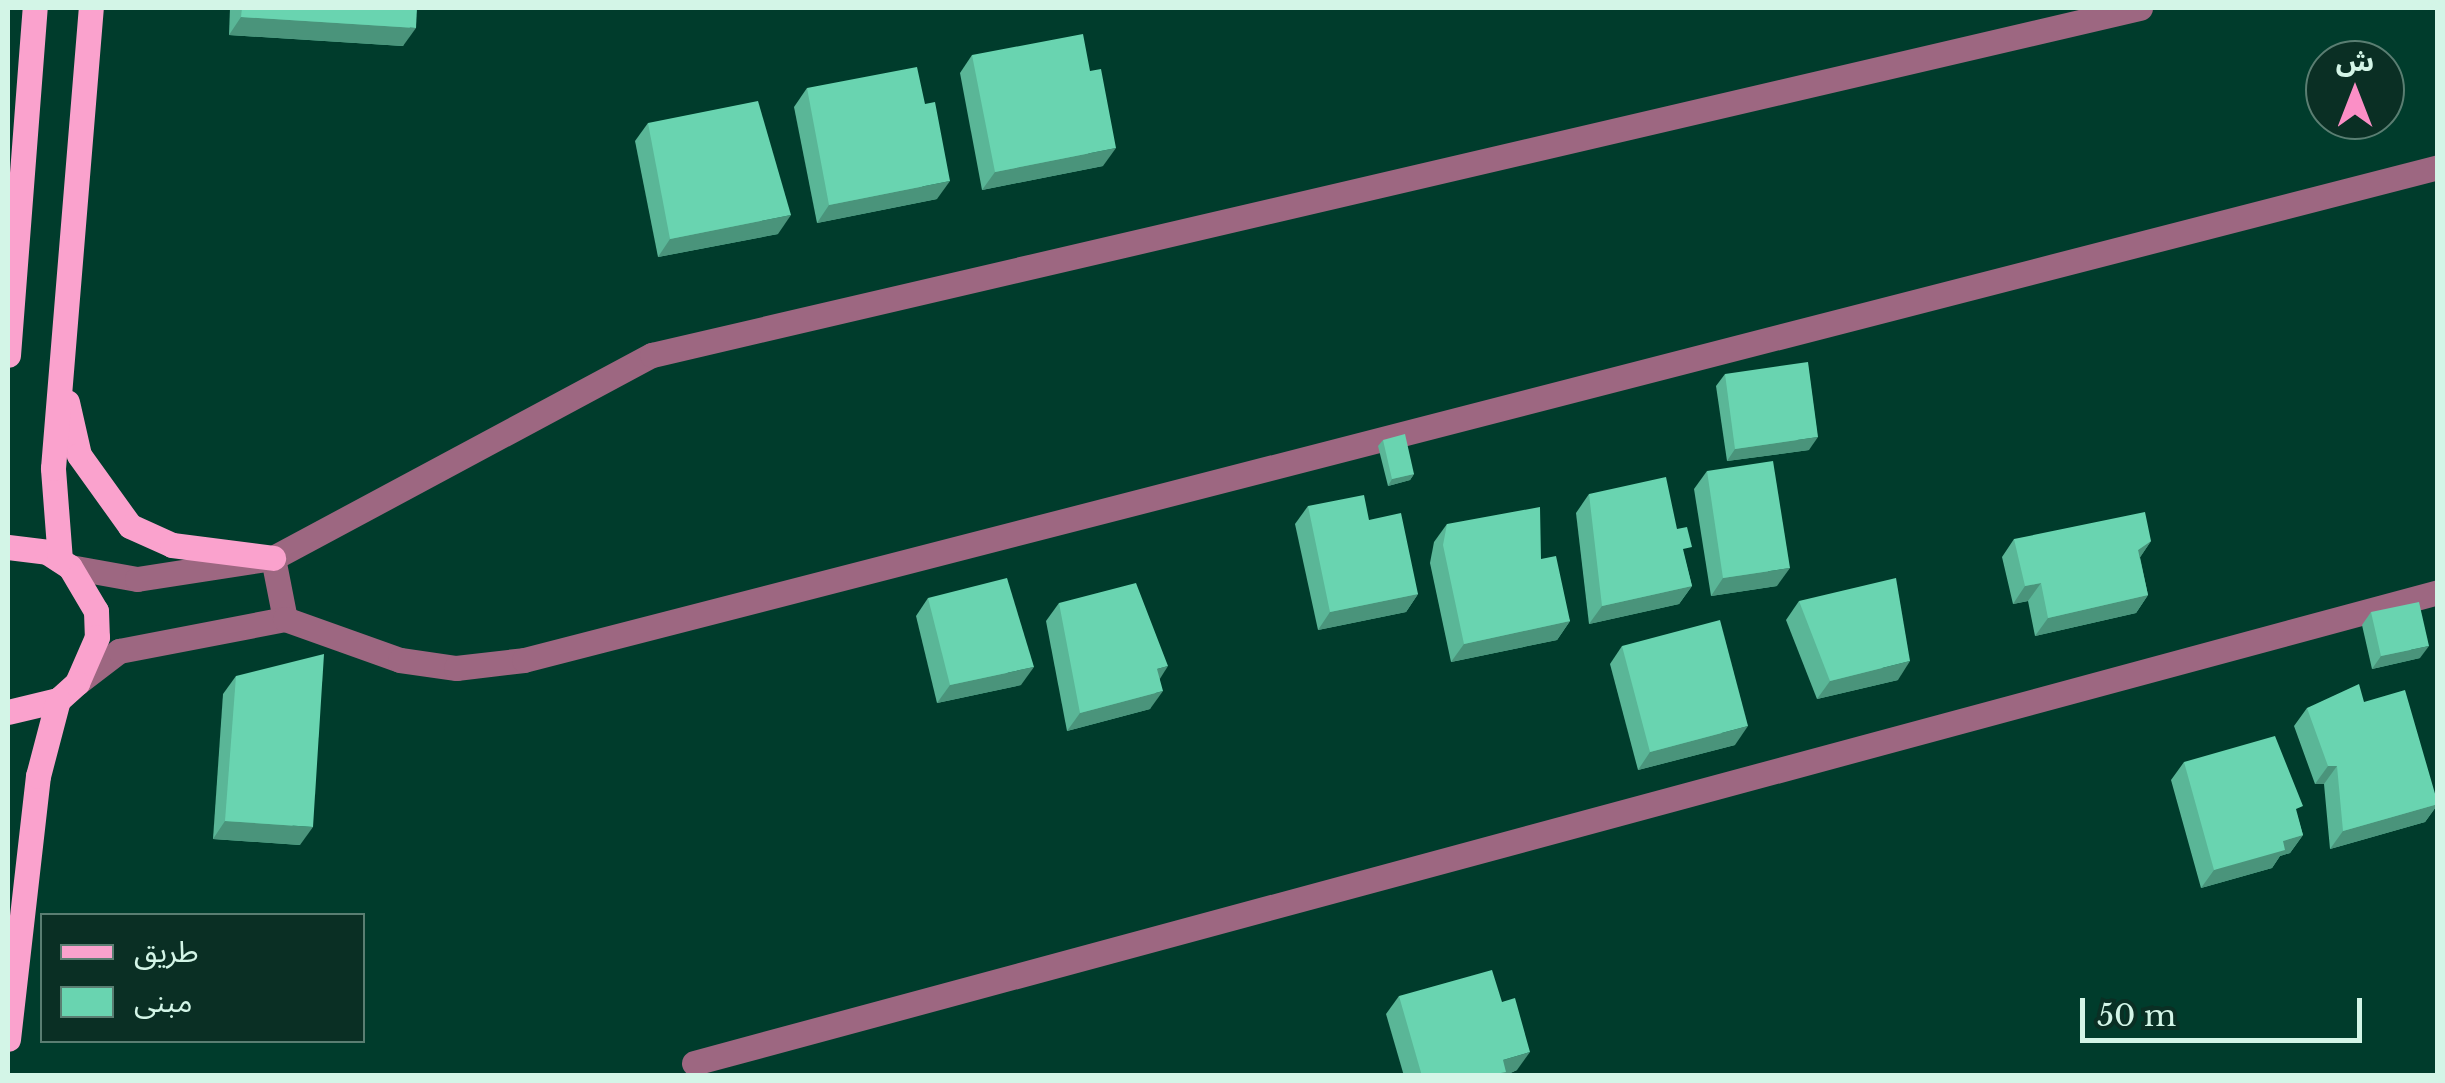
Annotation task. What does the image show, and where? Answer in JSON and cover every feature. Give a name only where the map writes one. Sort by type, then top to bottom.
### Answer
[{"type":"main road","points":[[8,354],[35,8]]},
{"type":"main road","points":[[8,1039],[38,776],[67,692],[97,637],[96,611],[65,564],[53,468],[92,8]]},
{"type":"main road","points":[[61,374],[79,455],[130,526],[172,545],[272,558]]},
{"type":"main road","points":[[8,546],[65,564]]},
{"type":"main road","points":[[8,712],[67,692]]},
{"type":"street","points":[[65,564],[137,580],[272,558],[652,355],[2140,8]]},
{"type":"street","points":[[67,692],[119,652],[285,620],[400,660],[456,668],[524,660],[2438,166]]},
{"type":"street","points":[[272,558],[285,620]]},
{"type":"street","points":[[694,1063],[2438,592]]},
{"type":"building","points":[[242,8],[417,8],[416,28],[241,17]]},
{"type":"building","points":[[1083,34],[1090,71],[1101,69],[1116,148],[995,172],[972,55]]},
{"type":"building","points":[[917,67],[925,104],[935,102],[950,181],[829,205],[807,88]]},
{"type":"building","points":[[758,101],[791,215],[670,239],[648,123]]},
{"type":"building","points":[[1808,362],[1818,437],[1735,449],[1725,374]]},
{"type":"building","points":[[1405,434],[1414,474],[1392,479],[1383,440]]},
{"type":"building","points":[[1773,461],[1790,568],[1723,578],[1707,471]]},
{"type":"building","points":[[1666,477],[1677,529],[1687,527],[1692,547],[1683,549],[1692,586],[1602,606],[1589,494]]},
{"type":"building","points":[[1364,495],[1369,520],[1401,513],[1418,594],[1330,612],[1308,506]]},
{"type":"building","points":[[1540,507],[1541,559],[1556,556],[1570,621],[1464,644],[1443,545],[1447,524]]},
{"type":"building","points":[[2145,512],[2151,541],[2138,550],[2148,595],[2048,618],[2041,583],[2025,586],[2014,539]]},
{"type":"building","points":[[1007,578],[1034,667],[950,685],[928,598]]},
{"type":"building","points":[[1896,578],[1910,661],[1830,681],[1799,601]]},
{"type":"building","points":[[1136,583],[1168,666],[1157,669],[1163,691],[1080,713],[1059,603]]},
{"type":"building","points":[[2419,602],[2429,646],[2381,656],[2371,612]]},
{"type":"building","points":[[1720,620],[1748,726],[1650,752],[1622,646]]},
{"type":"building","points":[[324,654],[313,827],[225,821],[236,676]]},
{"type":"building","points":[[2359,684],[2364,702],[2405,690],[2438,804],[2343,831],[2337,766],[2328,766],[2307,708]]},
{"type":"building","points":[[2275,736],[2303,806],[2296,809],[2303,835],[2283,841],[2285,850],[2214,870],[2184,762]]},
{"type":"building","points":[[1492,970],[1502,1002],[1515,998],[1530,1052],[1503,1060],[1506,1072],[1422,1076],[1399,996]]}]
